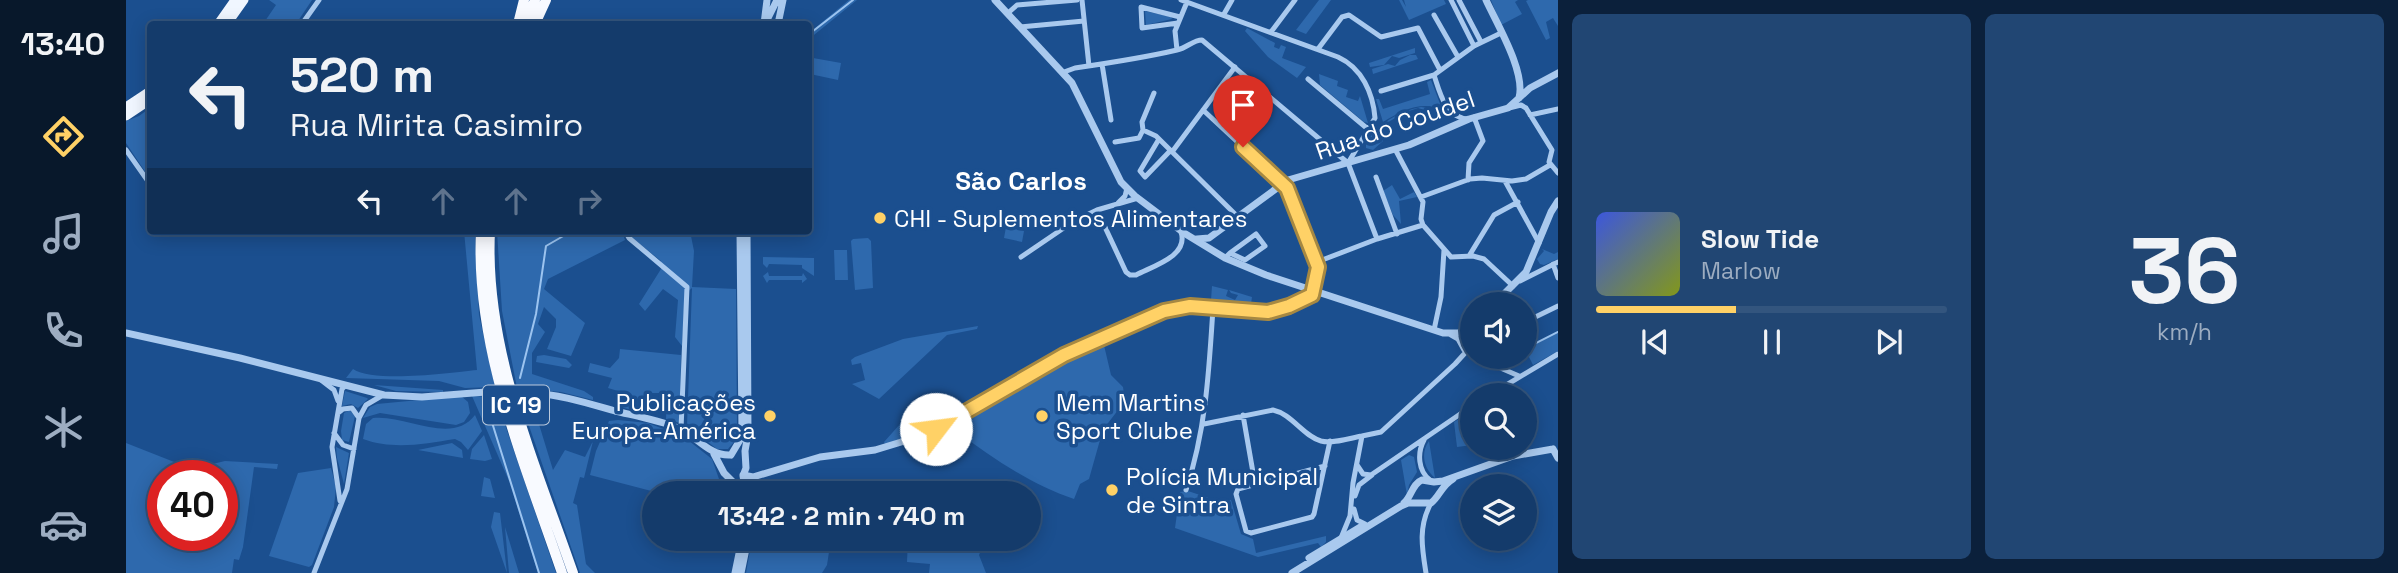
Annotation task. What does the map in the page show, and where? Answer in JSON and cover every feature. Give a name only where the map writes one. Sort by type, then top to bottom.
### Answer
[{"type":"highway","points":[[519,21],[524,0]]},
{"type":"highway","points":[[527,21],[543,1]]},
{"type":"highway","points":[[536,21],[543,1]]},
{"type":"highway","name":"IC 19","points":[[481,235],[482,281],[494,358],[514,431],[562,573]]},
{"type":"highway","name":"IC 19","points":[[491,235],[494,304],[506,368],[521,424],[573,573]]},
{"type":"main road","points":[[220,21],[235,0]]},
{"type":"main road","points":[[229,21],[244,0]]},
{"type":"main road","points":[[126,107],[147,93]]},
{"type":"main road","points":[[126,116],[147,102]]},
{"type":"street","points":[[305,21],[319,0]]},
{"type":"street","points":[[765,21],[767,0]]},
{"type":"street","points":[[766,21],[777,0]]},
{"type":"street","points":[[773,21],[777,0]]},
{"type":"street","points":[[779,21],[783,0]]},
{"type":"street","points":[[995,0],[1064,72],[1080,96],[1114,172],[1126,188],[1179,229],[1210,250],[1291,285],[1451,335],[1460,341]]},
{"type":"street","points":[[1008,13],[1017,5],[1079,0],[1089,66]]},
{"type":"street","points":[[1224,14],[1232,0]]},
{"type":"street","points":[[1271,32],[1295,0]]},
{"type":"street","points":[[1451,0],[1474,46]]},
{"type":"street","points":[[1459,0],[1481,42]]},
{"type":"street","points":[[1486,0],[1517,73],[1521,90],[1519,99]]},
{"type":"street","points":[[1177,50],[1175,31],[1184,1],[1345,60],[1362,77],[1374,114],[1374,121],[1348,163]]},
{"type":"street","points":[[1141,7],[1179,20],[1142,28],[1141,7]]},
{"type":"street","points":[[1318,49],[1342,17],[1349,15],[1381,37],[1418,28],[1440,70]]},
{"type":"street","points":[[1434,15],[1458,57]]},
{"type":"street","points":[[1020,27],[1084,21]]},
{"type":"street","points":[[1381,91],[1434,75],[1474,46],[1501,33]]},
{"type":"street","points":[[1064,72],[1142,58],[1177,50],[1196,40],[1205,41],[1348,163],[1377,239]]},
{"type":"street","points":[[1102,64],[1111,120]]},
{"type":"street","points":[[1157,138],[1140,172],[1145,177],[1171,151],[1235,67]]},
{"type":"street","points":[[1517,73],[1525,84],[1536,84]]},
{"type":"street","name":"Rua do Coudel","points":[[1209,238],[1294,178],[1423,140],[1471,118],[1506,109],[1536,84],[1558,73]]},
{"type":"street","points":[[1434,75],[1447,109],[1460,117],[1471,118],[1483,141],[1469,162],[1468,180]]},
{"type":"street","points":[[1308,79],[1369,130]]},
{"type":"street","points":[[1115,142],[1139,138],[1143,130],[1142,122],[1154,93]]},
{"type":"street","points":[[1506,109],[1523,106],[1555,149],[1549,160],[1558,173]]},
{"type":"street","points":[[1530,115],[1558,109]]},
{"type":"street","points":[[749,481],[755,476],[820,457],[875,450],[906,442],[950,422],[1064,355],[1141,320],[1179,307],[1263,312],[1306,299],[1314,292],[1317,262],[1287,188],[1203,110]]},
{"type":"street","points":[[1143,130],[1157,138],[1238,216]]},
{"type":"street","points":[[1362,141],[1365,152],[1374,155]]},
{"type":"street","points":[[1395,149],[1424,205],[1421,217],[1423,225],[1444,250],[1453,257],[1469,256],[1486,261],[1514,287]]},
{"type":"street","points":[[126,150],[147,180]]},
{"type":"street","points":[[126,157],[137,167]]},
{"type":"street","points":[[1421,197],[1468,180],[1482,178],[1505,181],[1532,177],[1550,165]]},
{"type":"street","points":[[1470,170],[1482,178]]},
{"type":"street","points":[[1376,177],[1397,234]]},
{"type":"street","points":[[1505,181],[1539,244]]},
{"type":"street","points":[[1117,204],[1125,196],[1126,188]]},
{"type":"street","points":[[1021,257],[1062,228],[1097,210],[1138,198]]},
{"type":"street","points":[[1514,287],[1531,264],[1551,212],[1558,201]]},
{"type":"street","points":[[1469,256],[1494,215],[1518,202]]},
{"type":"street","points":[[1097,210],[1126,272],[1130,275],[1136,275],[1178,251],[1182,239],[1179,229]]},
{"type":"street","points":[[1317,262],[1423,225]]},
{"type":"street","points":[[1256,234],[1265,246],[1245,260],[1227,256],[1256,234]]},
{"type":"street","points":[[627,235],[687,287],[681,429]]},
{"type":"street","points":[[722,470],[724,460],[740,440],[742,430],[740,235]]},
{"type":"street","points":[[744,481],[748,399],[747,235]]},
{"type":"street","points":[[1190,236],[1200,240],[1209,238]]},
{"type":"street","points":[[1209,238],[1207,243],[1210,250]]},
{"type":"street","points":[[1434,330],[1441,297],[1444,250]]},
{"type":"street","points":[[1508,292],[1532,274],[1555,263],[1558,278]]},
{"type":"street","points":[[1289,306],[1295,303],[1298,296],[1296,288],[1291,285]]},
{"type":"street","points":[[1537,316],[1558,306]]},
{"type":"street","points":[[1186,490],[1204,424],[1213,308]]},
{"type":"street","points":[[129,332],[384,395],[412,397],[530,393],[571,398],[681,429],[721,456],[738,455],[744,470],[755,476]]},
{"type":"street","points":[[1451,335],[1460,333]]},
{"type":"street","points":[[1507,382],[1558,354]]},
{"type":"street","points":[[1204,424],[1276,410],[1317,439],[1330,441],[1381,432],[1460,364]]},
{"type":"street","points":[[1507,370],[1519,376]]},
{"type":"street","points":[[1507,370],[1510,376],[1507,382]]},
{"type":"street","points":[[310,376],[334,390],[338,411]]},
{"type":"street","points":[[340,507],[339,486],[332,456],[342,389],[346,385]]},
{"type":"street","points":[[314,573],[348,485],[359,418],[366,405],[384,395]]},
{"type":"street","points":[[338,411],[352,408],[359,418]]},
{"type":"street","points":[[1243,415],[1255,484]]},
{"type":"street","points":[[1366,524],[1359,522],[1354,515],[1354,497],[1359,485],[1460,415]]},
{"type":"street","points":[[334,433],[343,445],[354,449]]},
{"type":"street","points":[[1340,541],[1401,506],[1419,481],[1422,470],[1420,447],[1429,435]]},
{"type":"street","points":[[1340,541],[1350,516],[1362,436]]},
{"type":"street","points":[[1325,466],[1240,487],[1236,491],[1244,528],[1248,533],[1312,517],[1325,466],[1330,441]]},
{"type":"street","points":[[1419,481],[1452,479],[1513,456],[1553,449],[1558,442]]},
{"type":"street","points":[[1553,449],[1558,457]]},
{"type":"street","points":[[711,451],[731,481]]},
{"type":"street","points":[[1405,452],[1414,452],[1420,460]]},
{"type":"street","points":[[1357,462],[1360,472],[1368,475],[1374,473]]},
{"type":"street","points":[[728,478],[737,479],[744,470]]},
{"type":"street","points":[[1422,470],[1438,493]]},
{"type":"street","points":[[1426,573],[1421,537],[1425,515],[1438,493],[1452,479]]},
{"type":"street","points":[[1413,491],[1414,498],[1420,503],[1425,515]]},
{"type":"street","points":[[1401,506],[1431,503]]},
{"type":"street","points":[[1291,573],[1366,524],[1384,516]]},
{"type":"street","points":[[735,573],[740,551]]},
{"type":"street","points":[[741,573],[746,551]]},
{"type":"shaded area","points":[[269,0],[312,0],[298,21],[265,21],[276,5]]},
{"type":"shaded area","points":[[849,0],[857,0],[812,37],[812,31]]},
{"type":"shaded area","points":[[1319,0],[1331,0],[1306,34],[1296,30]]},
{"type":"shaded area","points":[[1399,0],[1402,0],[1406,7],[1404,0],[1444,0],[1446,4],[1409,20]]},
{"type":"shaded area","points":[[1491,0],[1518,0],[1515,2],[1522,14],[1501,25]]},
{"type":"shaded area","points":[[1558,0],[1558,26],[1553,18],[1546,22],[1550,38],[1546,40],[1526,1]]},
{"type":"shaded area","points":[[1145,11],[1171,17],[1172,19],[1146,25]]},
{"type":"shaded area","points":[[1247,28],[1275,43],[1274,47],[1286,47],[1282,58],[1306,67],[1297,78],[1268,57],[1245,31]]},
{"type":"shaded area","points":[[1415,48],[1415,53],[1399,58],[1392,56],[1384,65],[1370,67],[1369,63]]},
{"type":"shaded area","points":[[1410,55],[1416,55],[1418,59],[1373,74],[1372,69],[1388,64],[1395,66]]},
{"type":"shaded area","points":[[813,58],[841,63],[838,80],[812,74]]},
{"type":"shaded area","points":[[1319,74],[1338,81],[1337,86],[1348,90],[1346,97],[1358,101],[1360,96],[1368,123],[1320,85]]},
{"type":"shaded area","points":[[1431,80],[1442,109],[1418,107],[1383,122],[1376,99],[1379,99],[1383,109],[1430,94],[1427,82]]},
{"type":"shaded area","points":[[1421,107],[1435,109],[1428,111],[1418,108],[1383,125],[1376,134],[1383,141],[1373,150],[1366,148],[1366,142],[1383,124],[1397,115],[1405,112]]},
{"type":"shaded area","points":[[1435,109],[1440,110],[1454,117],[1444,117]]},
{"type":"shaded area","points":[[147,110],[147,174],[126,143],[126,121]]},
{"type":"shaded area","points":[[1392,185],[1400,199],[1414,192],[1417,197],[1399,201],[1401,224],[1393,215],[1383,191]]},
{"type":"shaded area","points":[[1006,227],[1024,231],[1022,242],[1004,238]]},
{"type":"shaded area","points":[[464,235],[475,235],[479,315],[495,387],[465,388],[439,381],[346,378],[353,369],[363,373],[394,376],[477,370]]},
{"type":"shaded area","points":[[497,235],[623,235],[625,240],[548,279],[544,289],[585,323],[571,356],[547,349],[556,327],[556,319],[544,307],[538,324],[545,332],[532,353],[532,374],[584,391],[593,397],[593,400],[561,392],[517,388],[502,311]]},
{"type":"shaded area","points":[[691,235],[694,251],[692,287],[736,289],[737,429],[734,442],[728,449],[717,449],[687,426],[692,288],[685,294],[682,346],[675,337],[678,300],[663,289],[645,311],[639,304],[661,269],[661,261],[630,236]]},
{"type":"shaded area","points":[[868,238],[871,241],[873,288],[855,290],[851,241]]},
{"type":"shaded area","points":[[1542,249],[1554,254],[1558,252],[1558,259],[1540,264],[1537,259],[1544,251]]},
{"type":"shaded area","points":[[834,250],[847,250],[848,280],[835,280]]},
{"type":"shaded area","points":[[763,257],[814,258],[814,276],[802,268],[802,265],[769,264],[767,268],[763,264]]},
{"type":"shaded area","points":[[768,272],[769,276],[802,276],[803,273],[807,279],[802,283],[802,280],[769,280],[767,283],[763,276]]},
{"type":"shaded area","points":[[1212,286],[1228,290],[1226,296],[1235,300],[1238,295],[1229,290],[1252,297],[1251,304],[1211,300]]},
{"type":"shaded area","points":[[978,326],[977,329],[947,335],[879,399],[852,384],[865,380],[861,363],[852,365],[851,360],[855,357],[903,339]]},
{"type":"shaded area","points":[[1558,333],[1558,351],[1537,363],[1537,343]]},
{"type":"shaded area","name":"Mem Martins Sport Clube","points":[[1103,341],[1111,375],[1123,387],[1125,401],[1105,427],[1106,430],[1100,434],[1102,438],[1089,479],[1080,484],[1074,499],[1041,485],[1041,481],[1027,478],[955,430],[956,423],[1067,357]]},
{"type":"shaded area","points":[[620,349],[681,355],[680,423],[666,419],[667,393],[646,393],[645,413],[616,406],[618,391],[608,388],[612,378],[588,372],[590,363],[610,368],[619,358]]},
{"type":"shaded area","points":[[537,356],[566,359],[572,365],[569,368],[536,362]]},
{"type":"shaded area","points":[[374,385],[443,390],[443,392],[396,391]]},
{"type":"shaded area","points":[[345,391],[368,399],[358,408],[351,404],[342,406]]},
{"type":"shaded area","points":[[461,396],[468,402],[470,413],[464,422],[456,425],[380,413],[363,418],[370,407],[377,404]]},
{"type":"shaded area","points":[[472,396],[498,397],[502,416],[556,573],[538,573],[509,481]]},
{"type":"shaded area","points":[[519,397],[531,398],[553,470],[565,450],[585,457],[593,441],[584,478],[580,477],[573,503],[577,505],[586,564],[595,573],[580,573]]},
{"type":"shaded area","points":[[918,404],[929,414],[921,424],[924,428],[936,423],[938,425],[885,444],[884,442]]},
{"type":"shaded area","points":[[350,410],[355,416],[349,442],[342,440],[341,431],[344,413]]},
{"type":"shaded area","points":[[475,415],[482,431],[468,450],[455,439],[397,445],[363,439],[366,424],[373,418],[399,420],[441,429],[465,424]]},
{"type":"shaded area","points":[[1460,418],[1460,447],[1457,447],[1454,422]]},
{"type":"shaded area","points":[[609,421],[648,423],[684,437],[712,459],[719,479],[722,481],[642,481],[642,489],[590,475],[596,451]]},
{"type":"shaded area","points":[[484,435],[492,459],[470,459],[472,449]]},
{"type":"shaded area","points":[[1429,441],[1435,478],[1424,461]]},
{"type":"shaded area","points":[[126,443],[169,460],[147,460],[147,551],[238,551],[238,462],[278,464],[277,469],[254,467],[243,547],[239,560],[234,559],[232,573],[126,573]]},
{"type":"shaded area","points":[[452,443],[462,450],[463,458],[418,450]]},
{"type":"shaded area","points":[[336,447],[349,453],[344,484],[337,458]]},
{"type":"shaded area","points":[[1409,455],[1414,457],[1417,472],[1409,485],[1407,495],[1401,460]]},
{"type":"shaded area","points":[[331,468],[336,487],[334,507],[312,565],[309,567],[269,556],[298,473]]},
{"type":"shaded area","points":[[484,477],[490,479],[495,498],[481,496]]},
{"type":"shaded area","points":[[1188,491],[1221,502],[1231,500],[1241,534],[1253,539],[1256,553],[1326,536],[1326,542],[1321,547],[1318,543],[1258,557],[1175,528],[1180,492]]},
{"type":"shaded area","points":[[494,512],[500,513],[507,573],[491,527]]},
{"type":"shaded area","points":[[505,527],[519,573],[509,573]]},
{"type":"shaded area","points":[[750,551],[829,551],[827,565],[822,573],[746,573]]},
{"type":"shaded area","points":[[907,551],[981,551],[979,555],[986,573],[929,573],[930,564],[907,562]]},
{"type":"waterway","points":[[812,32],[853,0]]},
{"type":"waterway","points":[[520,378],[536,314],[546,246],[565,235]]},
{"type":"waterway","points":[[1537,342],[1558,332]]},
{"type":"waterway","points":[[490,416],[539,573]]},
{"type":"place","name":"CHI - Suplementos Alimentares","points":[[880,218]]},
{"type":"place","name":"Publicações Europa-América","points":[[770,416]]},
{"type":"place","name":"Mem Martins Sport Clube","points":[[1042,416]]},
{"type":"place","name":"Polícia Municipal de Sintra","points":[[1112,490]]},
{"type":"district","name":"São Carlos","points":[[1021,181]]},
{"type":"route","points":[[936,429],[1064,355],[1164,311],[1190,306],[1268,312],[1312,295],[1318,272],[1317,262],[1287,188],[1243,147]]}]
